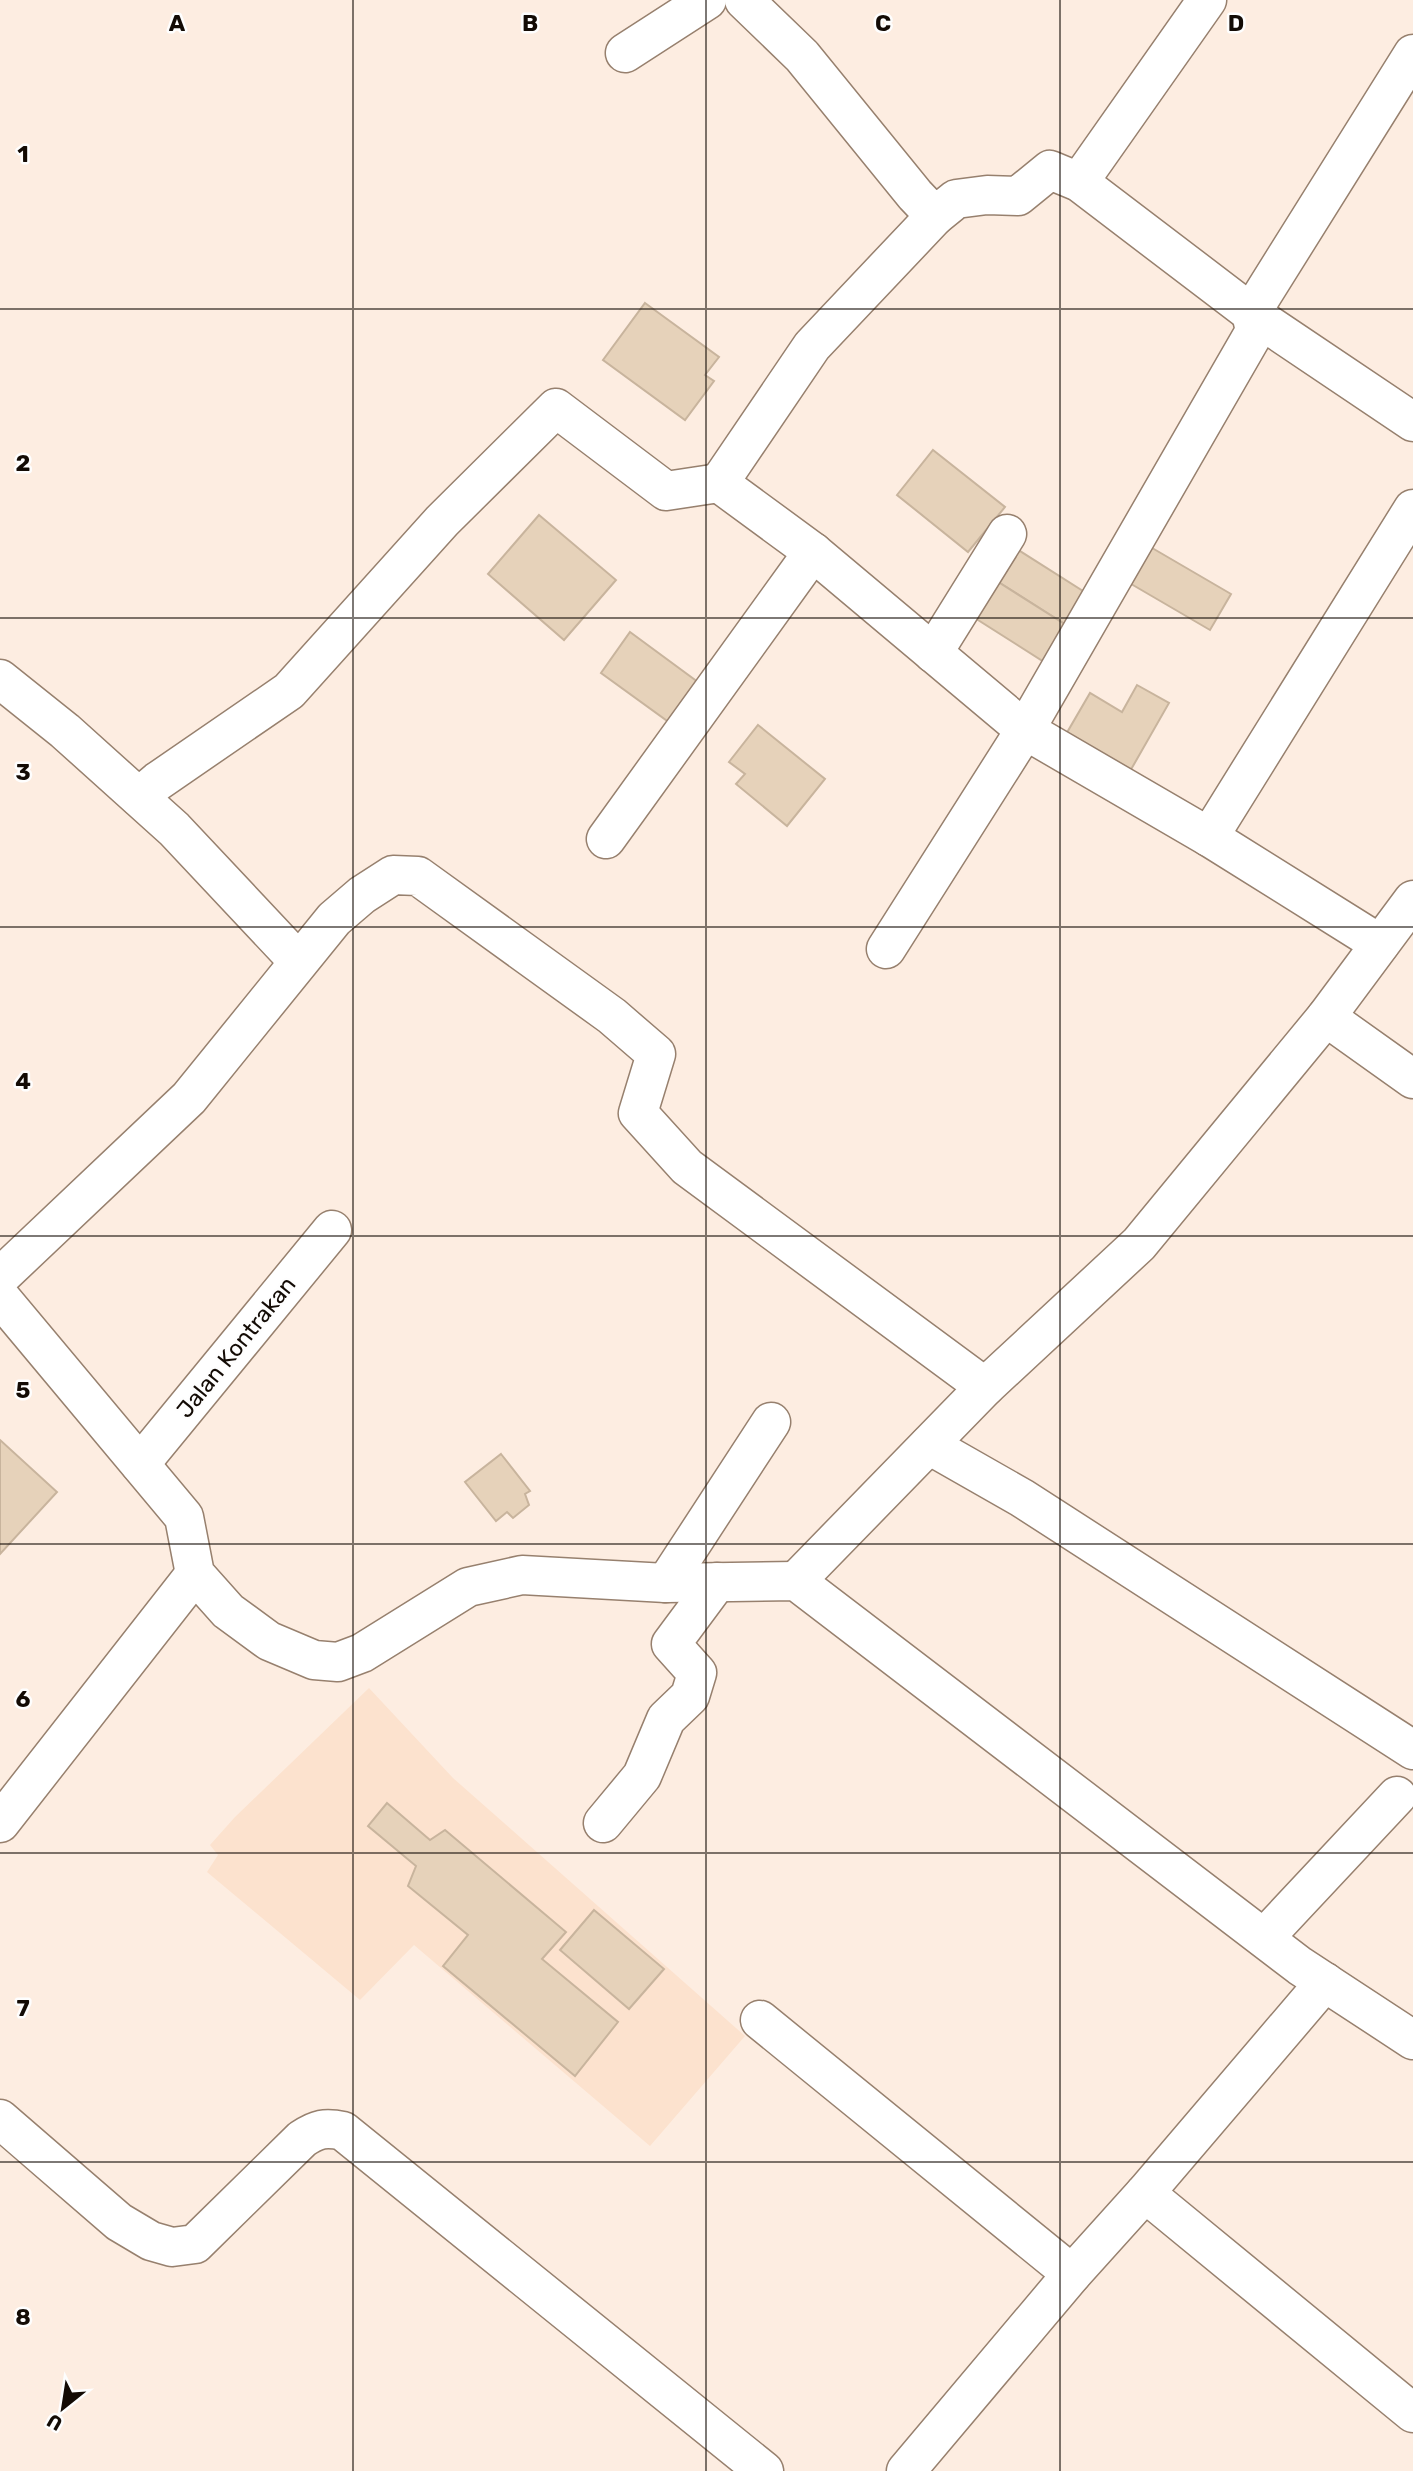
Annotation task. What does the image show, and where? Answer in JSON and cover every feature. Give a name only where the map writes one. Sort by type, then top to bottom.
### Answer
[{"type":"street","points":[[625,53],[708,0]]},
{"type":"street","points":[[744,0],[802,55],[935,216]]},
{"type":"street","points":[[1079,182],[1207,0]]},
{"type":"street","points":[[886,950],[1025,730],[1255,331],[1251,313],[1413,54]]},
{"type":"street","points":[[719,483],[812,346],[935,216],[956,199],[988,195],[1018,196],[1050,170],[1079,182],[1251,313],[1413,422]]},
{"type":"street","points":[[139,797],[158,781],[289,691],[442,521],[555,408],[666,491],[719,483],[813,552],[1025,730],[1209,837],[1380,944]]},
{"type":"street","points":[[1209,837],[1413,509]]},
{"type":"street","points":[[933,653],[1007,534]]},
{"type":"street","points":[[606,839],[813,552]]},
{"type":"street","points":[[0,679],[65,731],[174,829],[298,961]]},
{"type":"street","points":[[0,1277],[188,1098],[334,919],[362,895],[393,875],[418,876],[612,1016],[656,1054],[638,1113],[687,1167],[985,1387]]},
{"type":"street","points":[[796,1581],[985,1387],[1139,1244],[1326,1017],[1413,900]]},
{"type":"street","points":[[1326,1017],[1413,1079]]},
{"type":"street","name":"Jalan Kontrakan","points":[[139,1464],[332,1230]]},
{"type":"street","points":[[0,1297],[184,1517],[195,1574],[228,1611],[270,1641],[314,1660],[338,1662],[362,1653],[468,1587],[522,1575],[666,1583],[796,1581],[1264,1938],[1413,2040]]},
{"type":"street","points":[[666,1583],[771,1422]]},
{"type":"street","points":[[929,1445],[1022,1498],[1413,1750]]},
{"type":"street","points":[[0,1823],[195,1574]]},
{"type":"street","points":[[603,1823],[642,1776],[666,1718],[690,1696],[697,1673],[671,1644],[717,1582]]},
{"type":"street","points":[[1264,1938],[1397,1796]]},
{"type":"street","points":[[911,2469],[1072,2274],[1325,1982]]},
{"type":"street","points":[[760,2020],[1072,2274]]},
{"type":"street","points":[[0,2119],[119,2222],[151,2241],[172,2247],[195,2244],[302,2139],[316,2129],[343,2131],[764,2471]]},
{"type":"street","points":[[1144,2193],[1413,2413]]},
{"type":"shaded area","points":[[369,1688],[453,1778],[745,2036],[650,2146],[414,1945],[360,2000],[207,1872],[218,1855],[210,1845],[235,1817]]},
{"type":"building","points":[[645,303],[719,357],[705,375],[714,381],[685,420],[603,360]]},
{"type":"building","points":[[933,450],[1005,507],[968,552],[897,495]]},
{"type":"building","points":[[539,515],[616,580],[564,640],[488,574]]},
{"type":"building","points":[[1147,545],[1231,594],[1210,630],[1126,581]]},
{"type":"building","points":[[1012,546],[1094,598],[1074,630],[992,578]]},
{"type":"building","points":[[992,578],[1074,630],[1052,667],[967,613]]},
{"type":"building","points":[[630,632],[706,688],[677,728],[601,673]]},
{"type":"building","points":[[1137,685],[1169,703],[1129,773],[1065,736],[1090,693],[1122,712]]},
{"type":"building","points":[[758,725],[825,779],[787,826],[736,784],[745,774],[729,762]]},
{"type":"building","points":[[0,1440],[57,1492],[0,1554]]},
{"type":"building","points":[[501,1454],[530,1491],[525,1494],[529,1505],[513,1518],[507,1512],[496,1521],[465,1482]]},
{"type":"building","points":[[387,1803],[430,1840],[445,1830],[566,1932],[542,1959],[618,2022],[575,2076],[443,1966],[468,1935],[408,1886],[416,1866],[368,1826]]},
{"type":"building","points":[[594,1910],[664,1969],[629,2009],[560,1950]]}]
